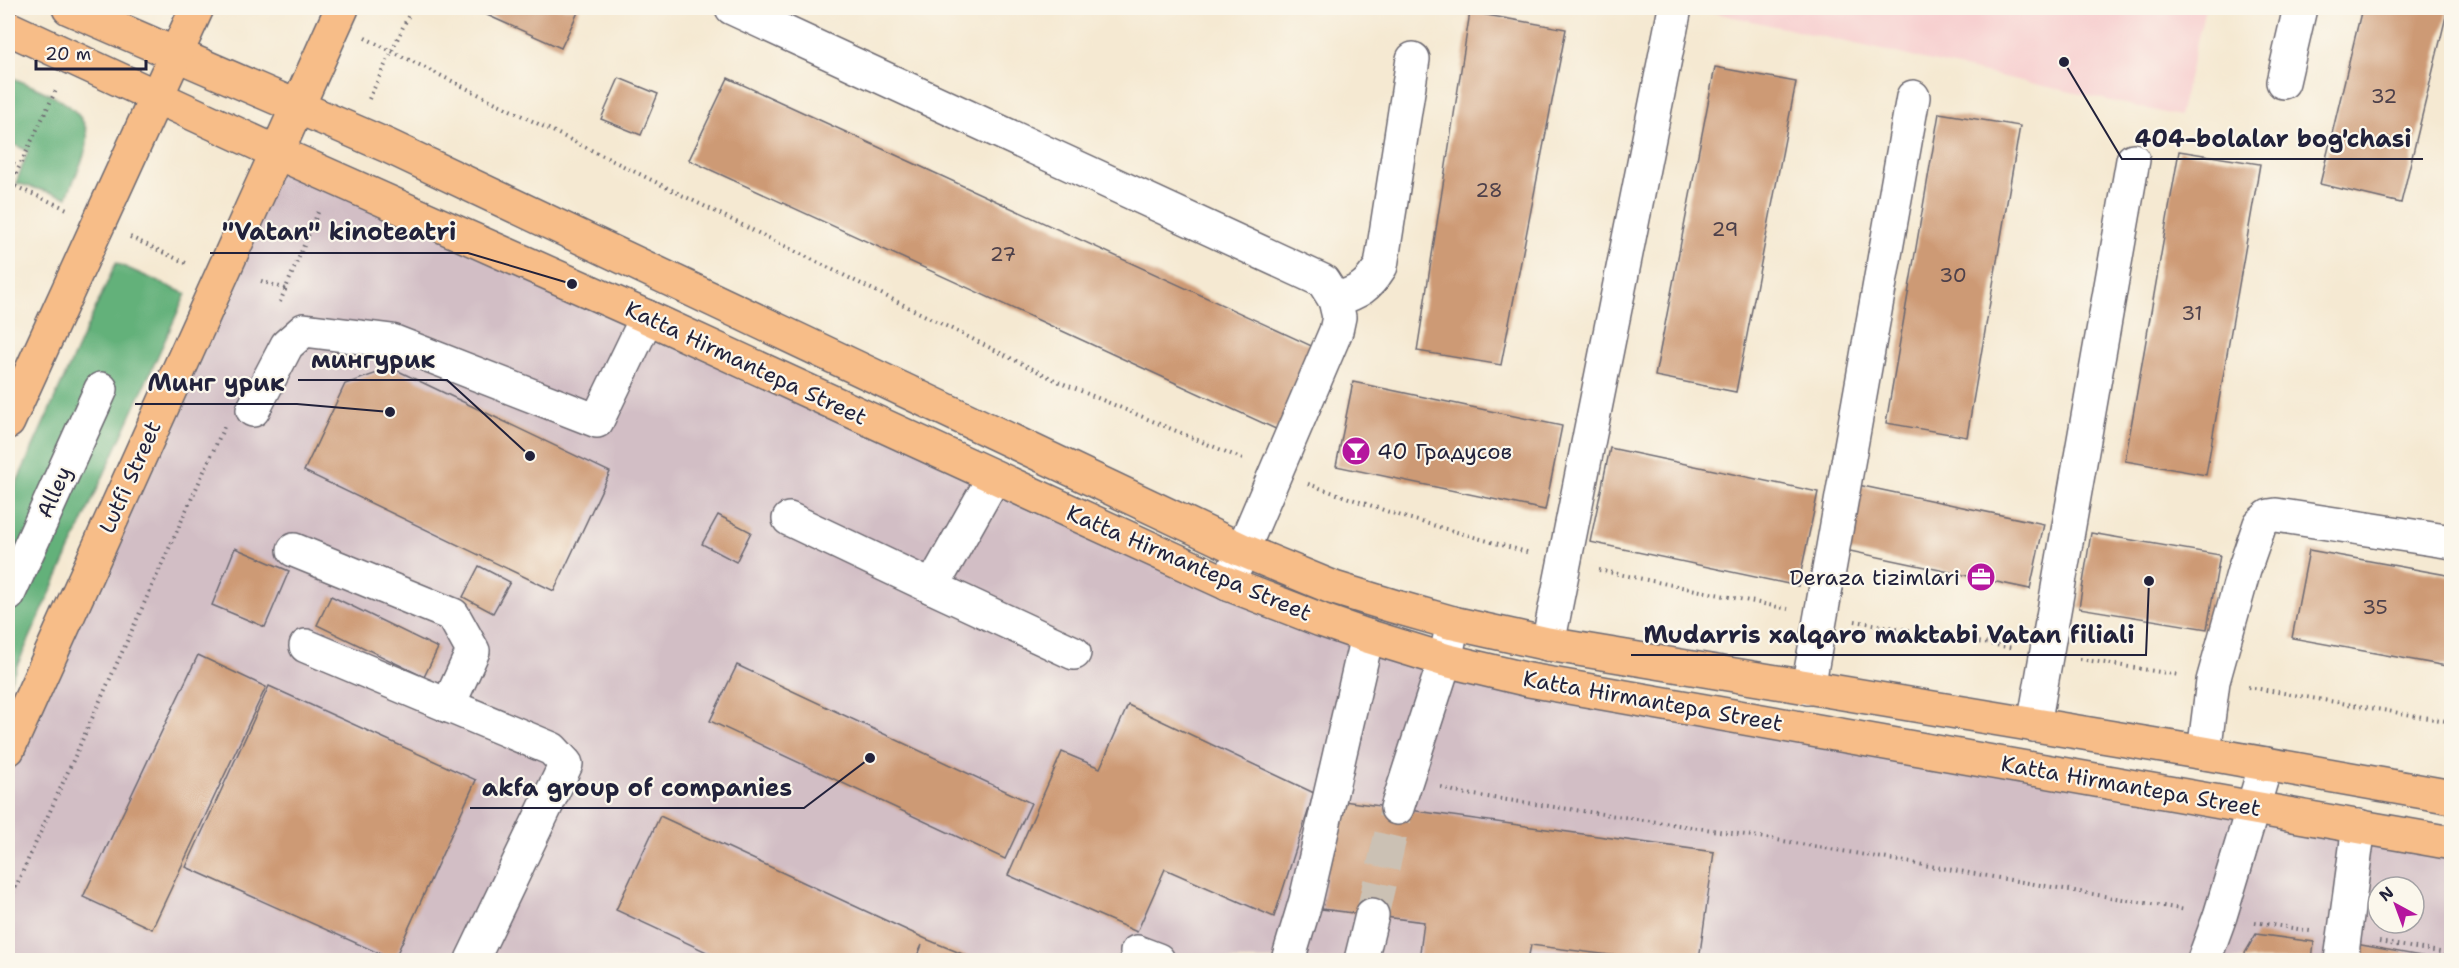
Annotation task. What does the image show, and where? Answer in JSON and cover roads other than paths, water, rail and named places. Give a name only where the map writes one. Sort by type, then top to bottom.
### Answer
[{"type":"main road","name":"Katta Hirmаntepa Street","points":[[69,8],[388,146],[1242,550],[1334,588],[1453,623],[1548,644],[2204,753],[2451,798]]},
{"type":"main road","points":[[8,422],[154,96],[196,8]]},
{"type":"main road","name":"Lutfi Street","points":[[8,749],[342,8]]},
{"type":"main road","name":"Katta Hirmаntepa Street","points":[[8,28],[276,152],[647,317],[1228,584],[1367,636],[1445,660],[1529,680],[2451,843]]},
{"type":"street","points":[[732,8],[1323,281],[1335,300],[1339,316],[1336,331],[1228,584]]},
{"type":"street","points":[[1548,644],[1676,8]]},
{"type":"street","points":[[2283,82],[2300,8]]},
{"type":"street","points":[[1335,300],[1360,291],[1372,280],[1381,266],[1413,58]]},
{"type":"street","points":[[1808,688],[1913,97]]},
{"type":"street","points":[[2034,725],[2133,160]]},
{"type":"street","points":[[240,414],[287,345],[304,330],[392,341],[597,421],[647,317]]},
{"type":"street","name":"Alley","points":[[8,595],[101,389]]},
{"type":"street","points":[[932,587],[994,477]]},
{"type":"street","points":[[2204,753],[2213,681],[2244,570],[2260,524],[2269,516],[2276,515],[2451,542]]},
{"type":"street","points":[[789,519],[1074,653]]},
{"type":"street","points":[[294,550],[453,615],[473,651],[448,706]]},
{"type":"street","points":[[1397,808],[1445,660],[1453,623]]},
{"type":"street","points":[[1288,960],[1306,900],[1367,636]]},
{"type":"street","points":[[306,646],[552,749],[566,764],[472,960]]},
{"type":"street","points":[[2204,960],[2220,916],[2266,764]]},
{"type":"street","points":[[2341,960],[2359,826]]},
{"type":"street","points":[[1361,960],[1372,915]]},
{"type":"tunnel","points":[[1372,915],[1397,808]]},
{"type":"place","name":"404-bolalar bog'chasi","points":[[2064,62]]},
{"type":"place","name":"\"Vatan\" kinoteatri","points":[[572,284]]},
{"type":"place","name":"Минг урик","points":[[390,412]]},
{"type":"place","name":"40 Градусов","points":[[1356,451]]},
{"type":"place","name":"мингурик","points":[[530,456]]},
{"type":"place","name":"Deraza tizimlari","points":[[1981,577]]},
{"type":"place","name":"Mudarris xalqaro maktabi Vatan filiali","points":[[2149,581]]},
{"type":"place","name":"akfa group of companies","points":[[870,758]]}]
